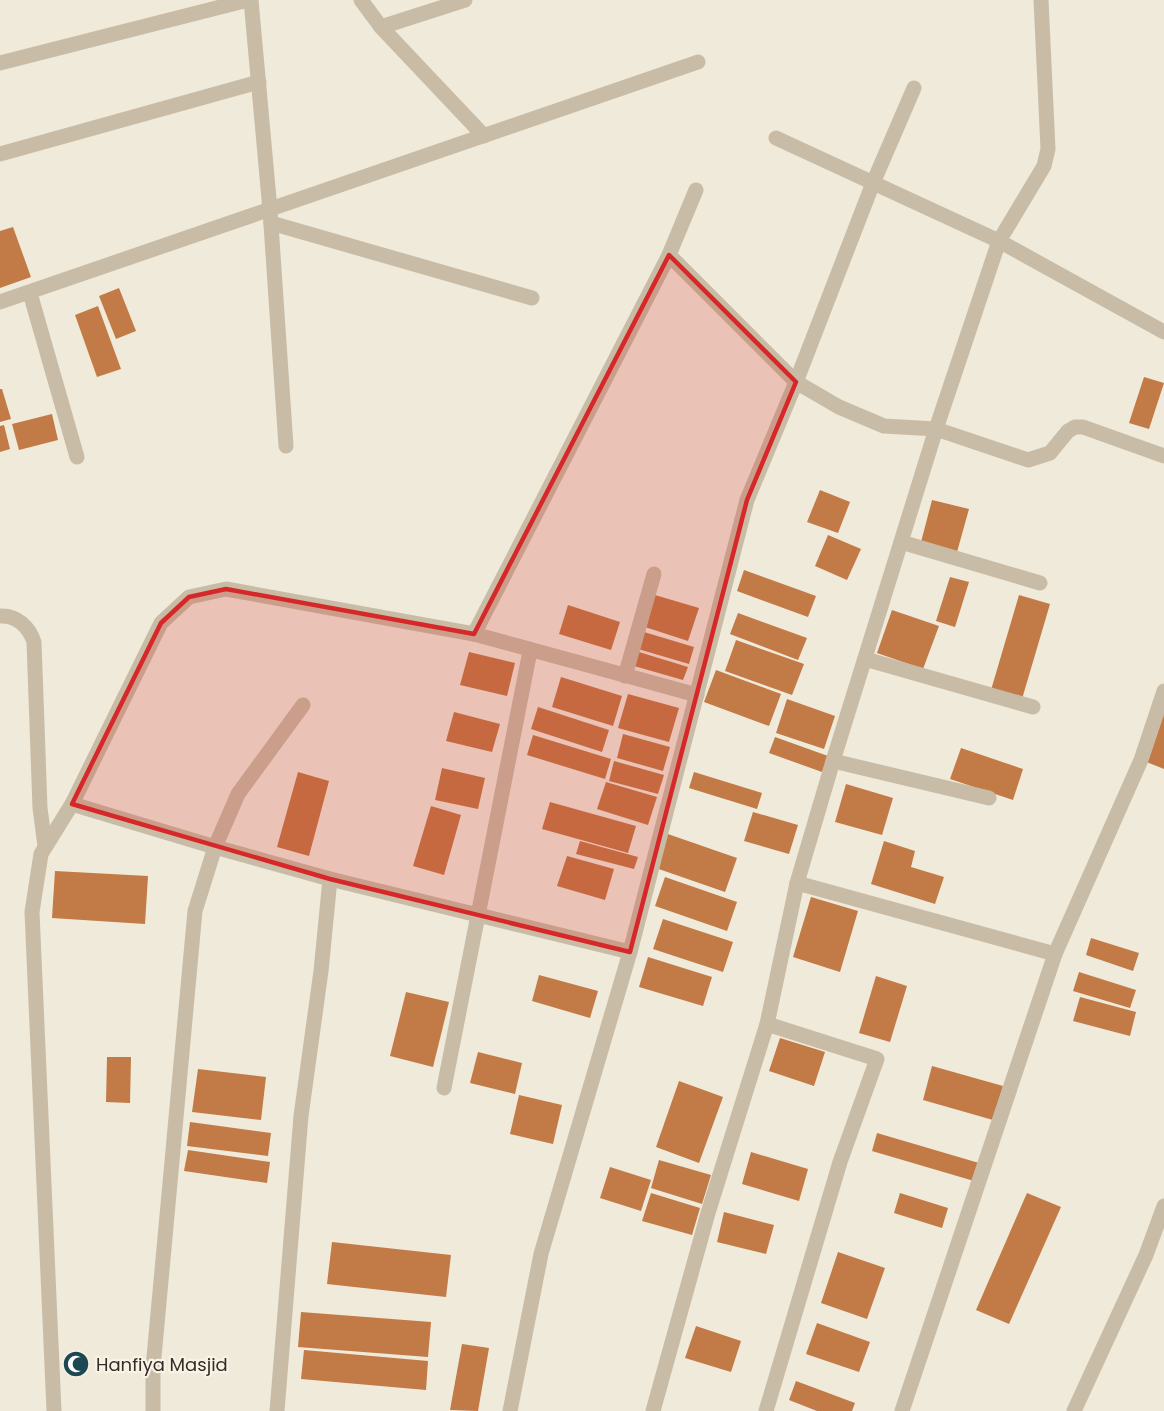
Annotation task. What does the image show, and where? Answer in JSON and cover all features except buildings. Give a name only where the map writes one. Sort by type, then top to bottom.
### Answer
[{"type":"street","points":[[0,63],[250,0],[270,216],[286,446]]},
{"type":"street","points":[[361,0],[381,27],[484,136]]},
{"type":"street","points":[[381,27],[465,0]]},
{"type":"street","points":[[653,1411],[708,1213],[767,1024],[798,883],[833,760],[936,429],[999,241],[1044,166],[1048,149],[1041,0]]},
{"type":"street","points":[[0,302],[270,216],[484,136],[698,62]]},
{"type":"street","points":[[0,154],[259,82]]},
{"type":"street","points":[[510,1411],[531,1295],[541,1254],[630,952],[747,500],[796,382],[873,183],[914,88]]},
{"type":"street","points":[[776,138],[999,241],[1164,332]]},
{"type":"street","points":[[474,634],[669,255],[696,190]]},
{"type":"street","points":[[270,216],[532,298]]},
{"type":"street","points":[[669,255],[796,382],[839,407],[884,426],[936,429],[1028,459],[1040,458],[1050,453],[1068,431],[1075,427],[1083,427],[1164,456]]},
{"type":"street","points":[[30,293],[77,457]]},
{"type":"street","points":[[901,542],[1040,583]]},
{"type":"street","points":[[625,676],[654,574]]},
{"type":"street","points":[[54,1411],[32,912],[41,854],[72,804],[161,623],[189,597],[226,589],[474,634],[697,695]]},
{"type":"street","points":[[0,616],[19,621],[31,633],[34,642],[40,808],[45,846]]},
{"type":"street","points":[[444,1089],[530,651]]},
{"type":"street","points":[[865,659],[1034,707]]},
{"type":"street","points":[[902,1411],[1055,954],[1141,760],[1164,691]]},
{"type":"street","points":[[153,1411],[153,1368],[195,911],[215,847],[238,794],[303,705]]},
{"type":"street","points":[[833,760],[989,798]]},
{"type":"street","points":[[72,804],[330,879],[630,952]]},
{"type":"street","points":[[278,1411],[301,1116],[321,971],[330,879]]},
{"type":"street","points":[[798,883],[1055,954]]},
{"type":"street","points":[[766,1411],[840,1162],[877,1059],[767,1024]]},
{"type":"street","points":[[1074,1411],[1146,1255],[1164,1206]]},
{"type":"highlighted area","points":[[669,255],[796,382],[747,500],[630,952],[330,879],[72,804],[161,623],[189,597],[226,589],[474,634]]},
{"type":"place","name":"Hanfiya Masjid","points":[[76,1364]]}]
